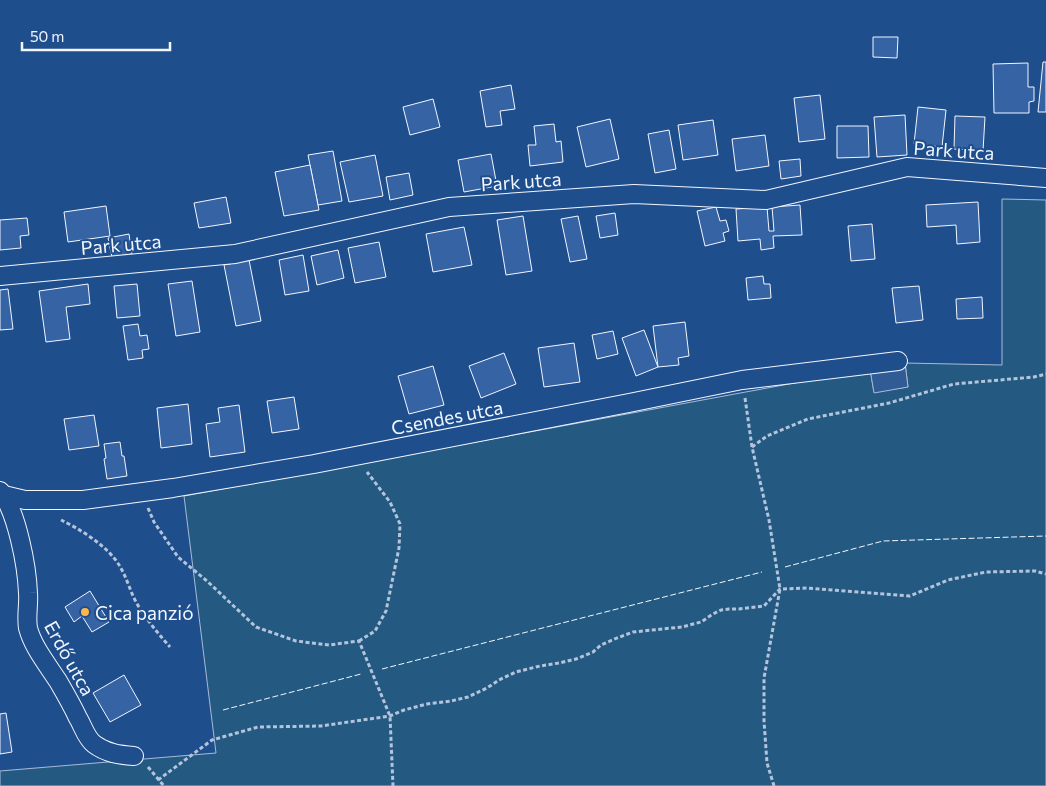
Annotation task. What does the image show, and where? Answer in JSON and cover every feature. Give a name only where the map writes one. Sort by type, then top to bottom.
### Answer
[{"type":"street","name":"Park utca","points":[[0,276],[235,254],[449,207],[634,194],[766,200],[907,167],[1046,178]]},
{"type":"street","name":"Csendes utca","points":[[2,493],[25,500],[83,500],[174,488],[314,464],[629,404],[742,380],[898,361]]},
{"type":"street","name":"Erdő utca","points":[[2,493],[13,519],[24,558],[28,593],[27,622],[33,642],[59,682],[92,742],[111,753],[134,756]]},
{"type":"path","points":[[752,447],[767,436],[808,419],[889,403],[954,384],[1034,377],[1046,374]]},
{"type":"path","points":[[742,380],[752,447],[769,520],[780,589],[764,678],[764,721],[767,763],[774,786]]},
{"type":"path","points":[[140,492],[154,522],[178,557],[207,581],[256,627],[296,641],[330,645],[359,641],[375,631],[386,611],[399,548],[400,524],[390,502],[355,456]]},
{"type":"path","points":[[56,517],[82,532],[114,557],[123,571],[143,613],[170,647]]},
{"type":"path","points":[[158,780],[212,740],[258,728],[321,726],[390,716],[427,704],[468,697],[516,672],[576,659],[593,652],[601,645],[633,632],[682,627],[701,622],[721,610],[739,610],[764,606],[780,589],[808,588],[910,596],[948,580],[986,572],[1035,571],[1046,574]]},
{"type":"path","points":[[359,641],[390,716],[393,786]]},
{"type":"path","points":[[134,756],[145,764],[164,786]]},
{"type":"shaded area","points":[[1002,199],[1046,200],[1046,786],[0,786],[0,771],[216,753],[184,496],[870,369],[874,392],[908,387],[905,363],[1002,365]]},
{"type":"shaded area","points":[[905,363],[908,387],[874,393],[870,369]]},
{"type":"building","points":[[873,37],[898,37],[897,58],[873,57]]},
{"type":"building","points":[[1043,62],[1046,62],[1046,112],[1038,112]]},
{"type":"building","points":[[1028,63],[1028,87],[1034,87],[1034,101],[1029,102],[1029,113],[994,113],[993,64]]},
{"type":"building","points":[[511,85],[515,109],[500,111],[502,125],[486,127],[480,91]]},
{"type":"building","points":[[820,95],[825,139],[799,142],[794,98]]},
{"type":"building","points":[[433,99],[440,127],[410,135],[403,107]]},
{"type":"building","points":[[918,107],[946,110],[942,147],[914,144]]},
{"type":"building","points":[[905,115],[907,155],[877,157],[874,117]]},
{"type":"building","points":[[955,116],[985,117],[983,151],[954,149]]},
{"type":"building","points":[[610,119],[619,159],[586,167],[577,127]]},
{"type":"building","points":[[713,120],[718,155],[683,160],[678,125]]},
{"type":"building","points":[[554,124],[556,142],[561,141],[563,162],[530,166],[528,145],[536,145],[534,126]]},
{"type":"building","points":[[837,126],[868,126],[869,157],[837,158]]},
{"type":"building","points":[[669,130],[676,169],[655,173],[648,134]]},
{"type":"building","points":[[765,135],[769,166],[736,171],[732,139]]},
{"type":"building","points":[[333,151],[342,201],[318,205],[308,155]]},
{"type":"building","points":[[491,154],[497,186],[464,192],[458,160]]},
{"type":"building","points":[[375,155],[383,196],[349,202],[340,162]]},
{"type":"building","points":[[800,159],[801,176],[781,179],[779,161]]},
{"type":"building","points":[[310,165],[319,210],[284,216],[275,172]]},
{"type":"building","points":[[409,173],[413,195],[390,200],[386,177]]},
{"type":"building","points":[[226,197],[231,223],[199,228],[194,203]]},
{"type":"building","points":[[978,202],[980,242],[957,244],[956,225],[927,227],[926,205]]},
{"type":"building","points":[[800,205],[802,235],[773,236],[774,248],[761,250],[760,239],[738,241],[736,209],[767,207],[769,231],[774,231],[772,207]]},
{"type":"building","points":[[106,206],[110,236],[68,242],[64,212]]},
{"type":"building","points":[[716,207],[720,221],[726,220],[729,231],[723,233],[725,241],[705,246],[697,211]]},
{"type":"building","points":[[615,213],[618,235],[600,238],[596,216]]},
{"type":"building","points":[[523,216],[532,271],[506,275],[497,220]]},
{"type":"building","points":[[578,216],[587,259],[570,262],[561,219]]},
{"type":"building","points":[[27,218],[29,235],[20,236],[21,248],[0,250],[0,220]]},
{"type":"building","points":[[872,224],[875,259],[851,261],[848,226]]},
{"type":"building","points":[[464,227],[472,265],[433,272],[426,234]]},
{"type":"building","points":[[129,234],[132,254],[112,257],[108,238]]},
{"type":"building","points":[[379,242],[386,277],[355,283],[348,248]]},
{"type":"building","points":[[338,250],[344,278],[317,285],[311,256]]},
{"type":"building","points":[[303,255],[309,291],[285,295],[279,260]]},
{"type":"building","points":[[249,260],[261,321],[236,326],[224,265]]},
{"type":"building","points":[[763,276],[764,284],[770,284],[771,298],[748,300],[746,278]]},
{"type":"building","points":[[192,281],[200,332],[176,336],[168,284]]},
{"type":"building","points":[[88,284],[90,304],[66,307],[70,339],[46,342],[39,291]]},
{"type":"building","points":[[137,284],[140,316],[117,318],[114,286]]},
{"type":"building","points":[[919,286],[923,320],[896,323],[892,288]]},
{"type":"building","points":[[8,289],[13,329],[0,330],[0,290]]},
{"type":"building","points":[[982,297],[983,318],[957,319],[956,299]]},
{"type":"building","points":[[685,322],[689,356],[678,358],[679,365],[658,367],[653,326]]},
{"type":"building","points":[[138,324],[140,336],[147,335],[149,349],[142,350],[143,358],[128,360],[123,326]]},
{"type":"building","points":[[644,330],[658,367],[636,376],[622,338]]},
{"type":"building","points":[[613,331],[618,354],[597,359],[592,335]]},
{"type":"building","points":[[574,343],[580,382],[544,387],[538,348]]},
{"type":"building","points":[[504,353],[516,384],[481,398],[469,366]]},
{"type":"building","points":[[433,366],[444,405],[409,414],[398,376]]},
{"type":"building","points":[[294,397],[299,429],[272,433],[267,401]]},
{"type":"building","points":[[188,404],[192,444],[161,448],[157,408]]},
{"type":"building","points":[[239,405],[245,452],[210,457],[206,424],[220,422],[218,408]]},
{"type":"building","points":[[94,415],[99,446],[69,450],[64,419]]},
{"type":"building","points":[[120,442],[127,476],[107,479],[104,444]]},
{"type":"building","name":"Cica panzió","points":[[90,591],[109,622],[92,632],[82,616],[74,622],[65,607]]},
{"type":"building","points":[[124,675],[141,705],[110,722],[93,693]]},
{"type":"building","points":[[6,713],[12,752],[0,754],[0,714]]},
{"type":"fence","points":[[785,567],[883,541],[1046,536]]},
{"type":"fence","points":[[382,669],[762,572]]},
{"type":"fence","points":[[223,710],[361,674]]},
{"type":"place","name":"Cica panzió","points":[[85,612]]}]
